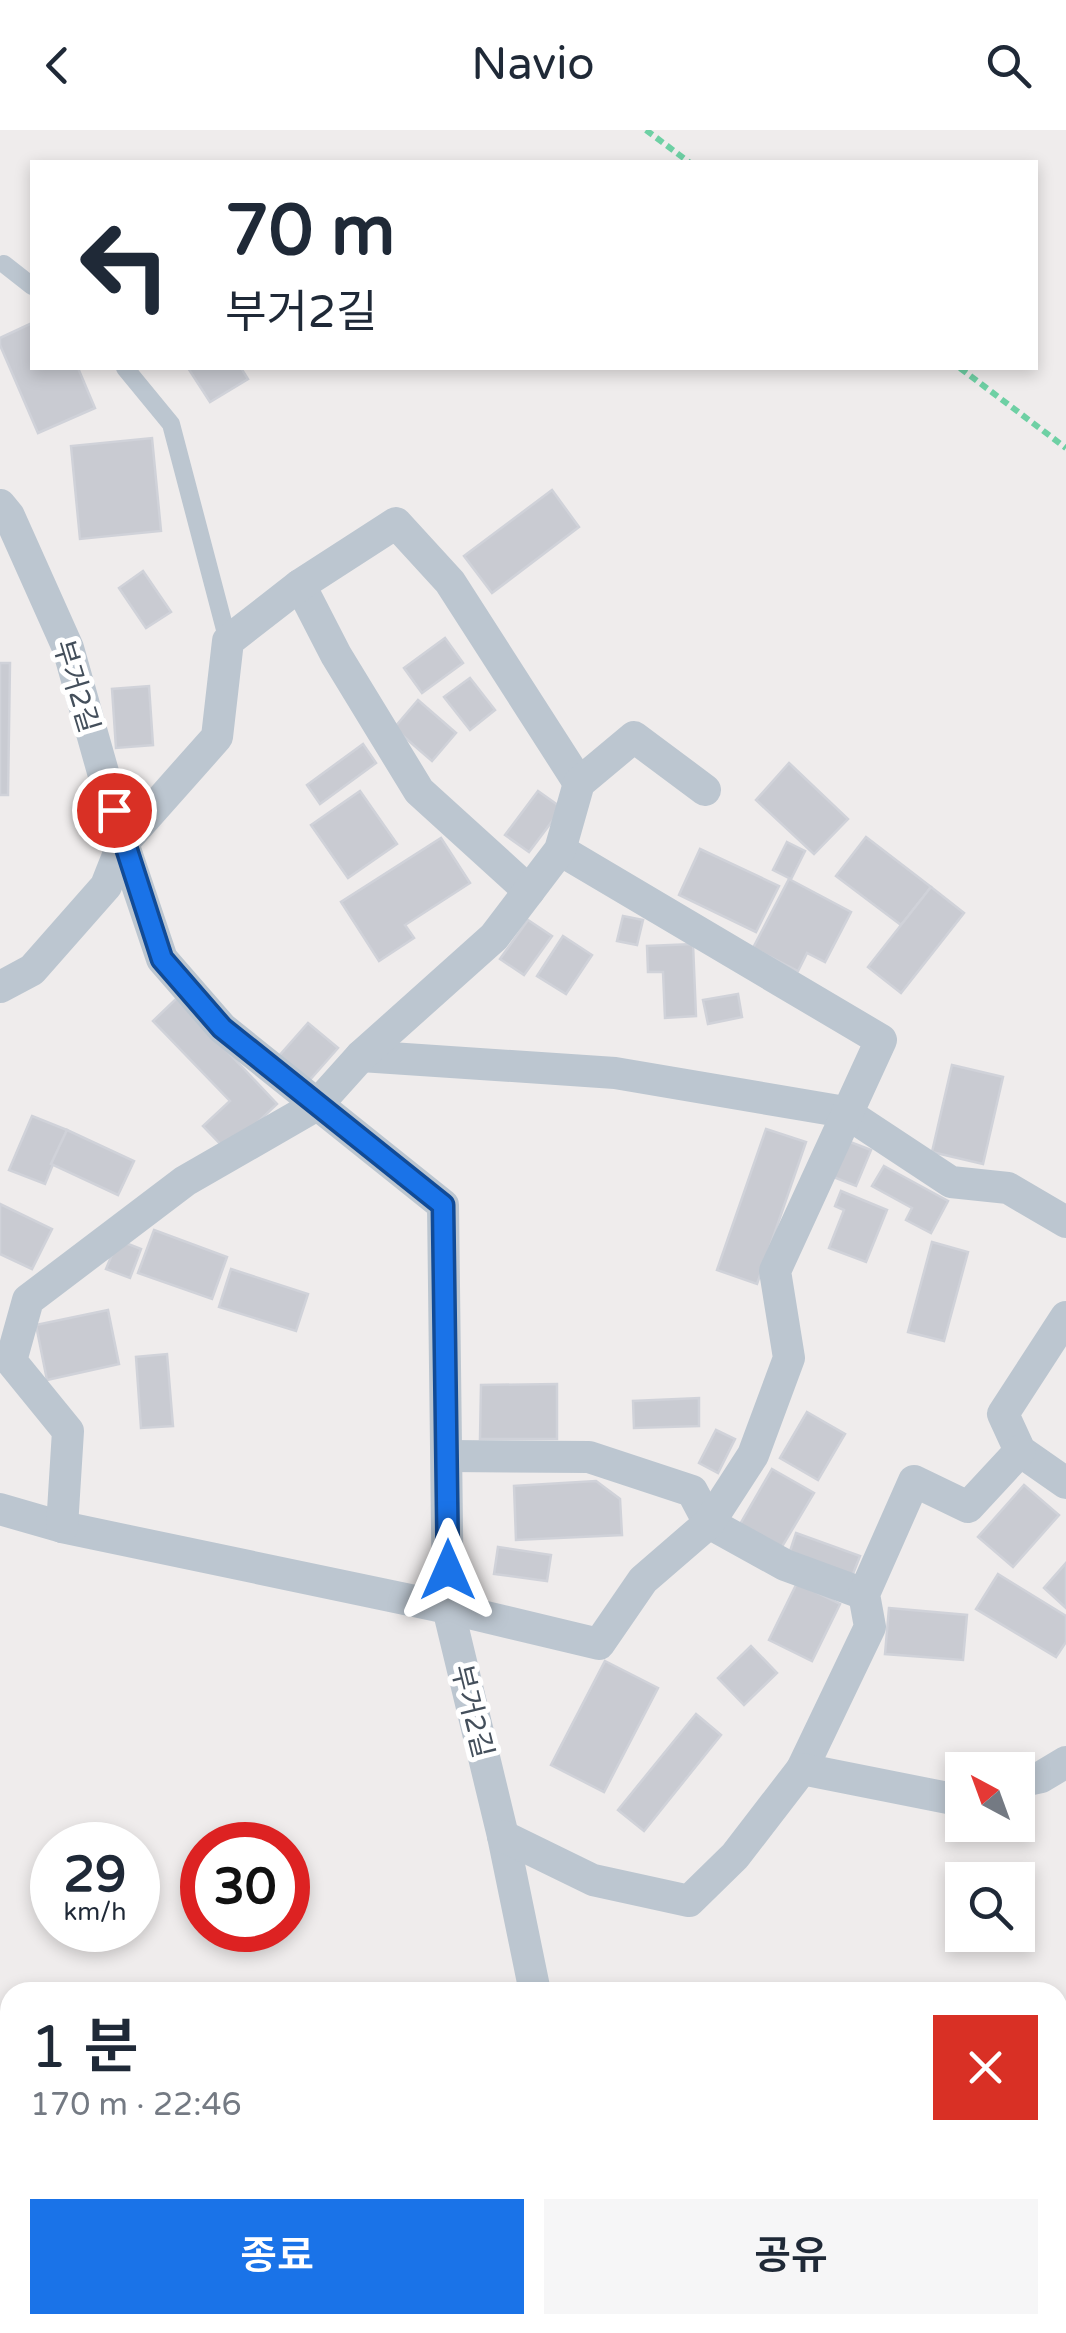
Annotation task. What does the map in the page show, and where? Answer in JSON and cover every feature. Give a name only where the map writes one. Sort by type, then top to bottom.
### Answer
[{"type":"street","name":"부거2길","points":[[0,505],[9,516],[68,648],[123,843],[162,959],[222,1028],[443,1205],[448,1608],[503,1836],[532,1982]]},
{"type":"street","points":[[0,987],[32,970],[106,886],[123,843],[217,737],[228,641],[300,585],[396,522],[450,582],[578,782]]},
{"type":"street","points":[[300,585],[336,655],[418,791],[530,891]]},
{"type":"street","points":[[62,1527],[68,1432],[12,1361],[28,1300],[185,1182],[317,1106],[360,1056],[494,937],[560,850],[578,782],[634,737],[705,790]]},
{"type":"street","points":[[0,1509],[62,1527],[448,1608],[599,1644],[643,1580],[709,1523],[753,1455],[790,1358],[775,1271],[881,1040],[560,850]]},
{"type":"street","points":[[360,1056],[616,1072],[846,1112],[951,1182],[1008,1188],[1066,1222]]},
{"type":"street","points":[[1066,1316],[1004,1414],[1020,1451],[1066,1483]]},
{"type":"street","points":[[503,1836],[593,1880],[689,1900],[736,1856],[802,1769],[870,1627],[864,1594],[914,1481],[968,1508],[1020,1451]]},
{"type":"street","points":[[448,1456],[590,1457],[692,1492],[709,1523],[785,1565],[864,1594]]},
{"type":"street","points":[[1035,1778],[1066,1762]]},
{"type":"street","points":[[802,1769],[945,1797]]},
{"type":"lane","points":[[4,264],[30,284]]},
{"type":"lane","points":[[127,370],[171,424],[228,641]]},
{"type":"path","points":[[646,130],[686,160]]},
{"type":"path","points":[[963,370],[1066,448]]},
{"type":"building","points":[[30,324],[30,370],[79,370],[95,408],[38,433],[0,338]]},
{"type":"building","points":[[189,370],[242,370],[248,379],[210,402]]},
{"type":"building","points":[[152,438],[161,531],[80,539],[71,446]]},
{"type":"building","points":[[552,490],[579,527],[492,593],[464,556]]},
{"type":"building","points":[[143,571],[171,612],[146,628],[119,588]]},
{"type":"building","points":[[445,638],[463,663],[422,693],[404,668]]},
{"type":"building","points":[[0,663],[10,663],[8,795],[0,795]]},
{"type":"building","points":[[470,678],[495,710],[470,730],[444,697]]},
{"type":"building","points":[[149,686],[153,745],[116,748],[112,689]]},
{"type":"building","points":[[418,700],[456,733],[432,761],[394,728]]},
{"type":"building","points":[[363,744],[376,763],[320,804],[307,785]]},
{"type":"building","points":[[789,763],[848,819],[814,854],[756,800]]},
{"type":"building","points":[[360,791],[397,844],[348,878],[311,825]]},
{"type":"building","points":[[538,791],[562,808],[529,852],[505,835]]},
{"type":"building","points":[[866,837],[931,887],[901,925],[836,876]]},
{"type":"building","points":[[441,838],[470,883],[405,925],[414,938],[379,961],[341,902]]},
{"type":"building","points":[[787,842],[805,851],[791,879],[773,870]]},
{"type":"building","points":[[700,849],[779,886],[756,932],[679,895]]},
{"type":"building","points":[[789,879],[851,912],[825,962],[807,953],[798,971],[753,948]]},
{"type":"building","points":[[931,887],[964,913],[901,993],[868,967]]},
{"type":"building","points":[[623,916],[643,920],[637,945],[617,941]]},
{"type":"building","points":[[528,920],[552,936],[524,975],[500,959]]},
{"type":"building","points":[[563,936],[592,955],[566,994],[537,976]]},
{"type":"building","points":[[693,944],[696,1016],[665,1018],[663,972],[648,972],[647,946]]},
{"type":"building","points":[[738,994],[742,1017],[708,1024],[703,1000]]},
{"type":"building","points":[[177,998],[277,1104],[227,1151],[203,1126],[230,1101],[153,1021]]},
{"type":"building","points":[[308,1023],[338,1048],[308,1082],[279,1056]]},
{"type":"building","points":[[952,1065],[1003,1077],[983,1164],[932,1152]]},
{"type":"building","points":[[32,1116],[67,1130],[45,1184],[9,1170]]},
{"type":"building","points":[[766,1129],[806,1142],[757,1284],[717,1270]]},
{"type":"building","points":[[67,1130],[134,1161],[118,1195],[51,1164]]},
{"type":"building","points":[[845,1140],[871,1150],[856,1186],[831,1176]]},
{"type":"building","points":[[884,1166],[948,1201],[931,1233],[906,1220],[912,1208],[872,1186]]},
{"type":"building","points":[[841,1191],[887,1210],[866,1262],[829,1248],[844,1210],[835,1206]]},
{"type":"building","points":[[0,1204],[52,1229],[32,1269],[0,1254]]},
{"type":"building","points":[[154,1230],[227,1257],[212,1299],[138,1273]]},
{"type":"building","points":[[118,1240],[141,1249],[130,1278],[106,1269]]},
{"type":"building","points":[[932,1242],[968,1252],[944,1341],[908,1332]]},
{"type":"building","points":[[231,1269],[308,1294],[296,1331],[219,1307]]},
{"type":"building","points":[[108,1310],[119,1364],[47,1380],[36,1325]]},
{"type":"building","points":[[167,1354],[173,1426],[141,1428],[136,1357]]},
{"type":"building","points":[[557,1384],[557,1439],[480,1439],[481,1385]]},
{"type":"building","points":[[699,1398],[699,1426],[634,1428],[633,1401]]},
{"type":"building","points":[[807,1412],[845,1434],[818,1480],[780,1458]]},
{"type":"building","points":[[716,1430],[735,1439],[718,1473],[699,1463]]},
{"type":"building","points":[[772,1469],[814,1493],[780,1550],[739,1526]]},
{"type":"building","points":[[596,1481],[620,1499],[622,1535],[516,1540],[514,1486]]},
{"type":"building","points":[[1024,1485],[1059,1515],[1013,1567],[978,1537]]},
{"type":"building","points":[[796,1533],[860,1556],[851,1579],[788,1557]]},
{"type":"building","points":[[498,1547],[551,1555],[547,1581],[494,1574]]},
{"type":"building","points":[[1066,1563],[1066,1608],[1044,1588]]},
{"type":"building","points":[[998,1574],[1066,1616],[1066,1642],[1056,1657],[976,1609]]},
{"type":"building","points":[[797,1583],[840,1604],[812,1661],[769,1640]]},
{"type":"building","points":[[889,1608],[967,1615],[963,1660],[885,1654]]},
{"type":"building","points":[[751,1646],[777,1673],[744,1705],[718,1678]]},
{"type":"building","points":[[605,1661],[658,1688],[604,1792],[551,1765]]},
{"type":"building","points":[[696,1714],[721,1735],[644,1831],[618,1810]]},
{"type":"route","points":[[114,810],[162,959],[222,1028],[443,1205],[448,1570]]}]
